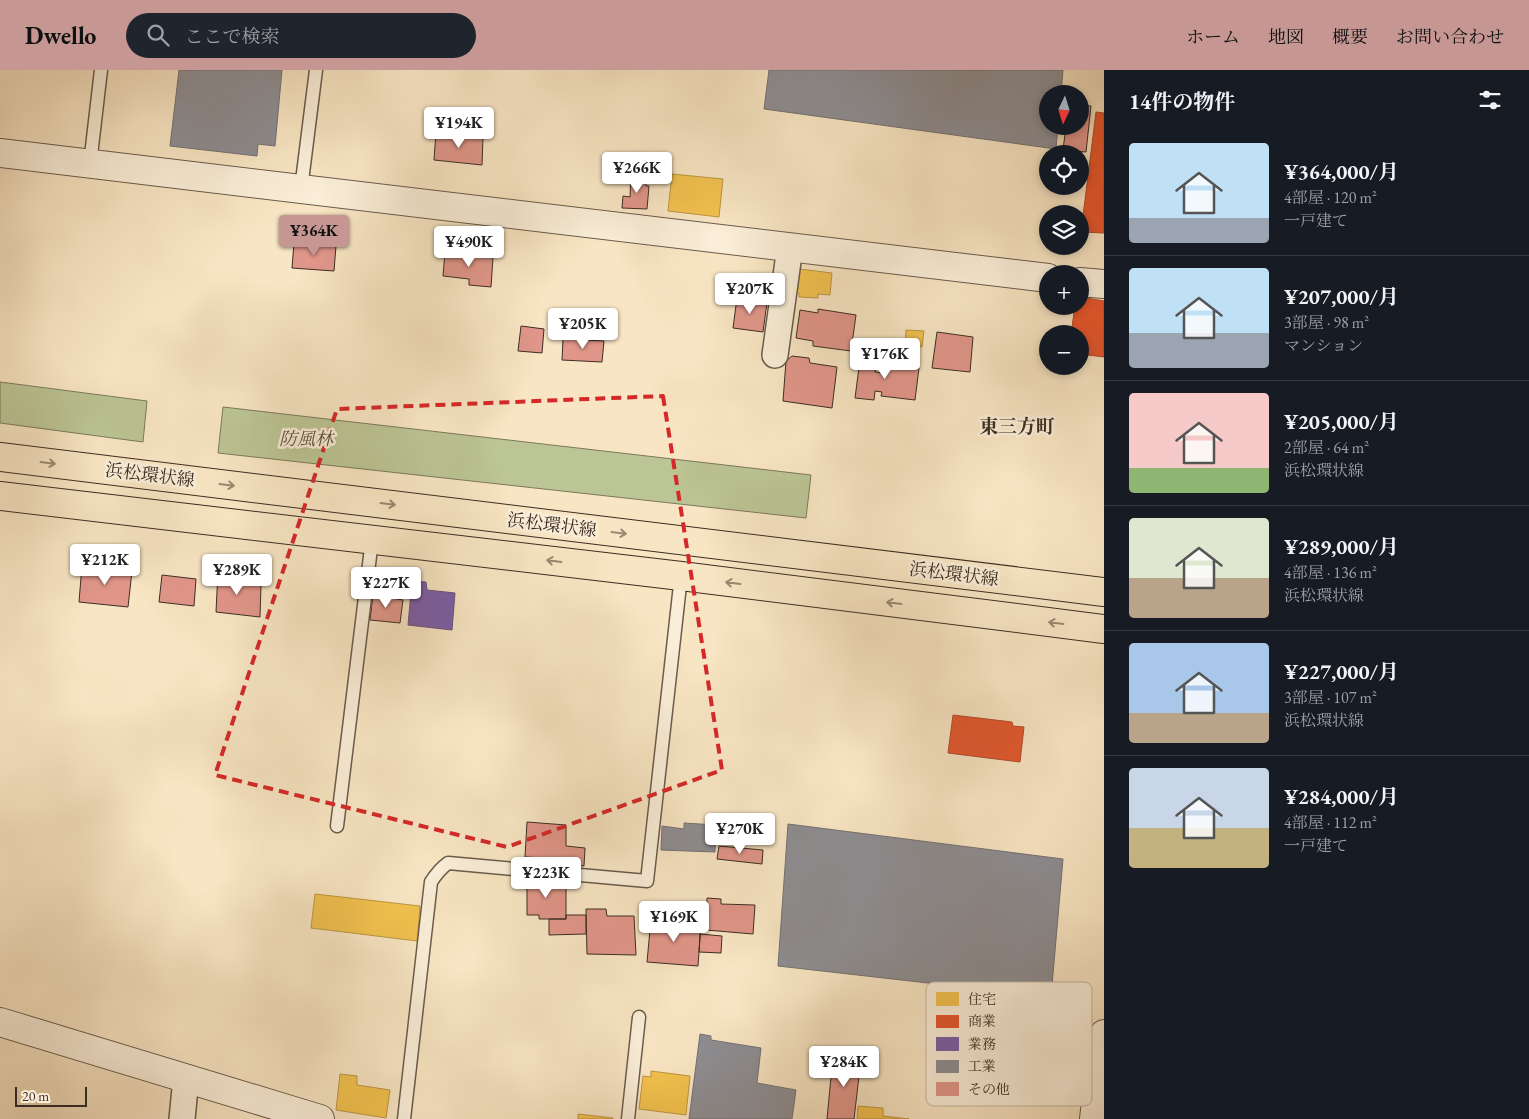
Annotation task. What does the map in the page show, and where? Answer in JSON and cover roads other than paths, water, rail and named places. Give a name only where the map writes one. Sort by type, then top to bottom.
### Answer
[{"type":"main road","name":"浜松環状線","points":[[0,457],[1104,592]]},
{"type":"main road","name":"浜松環状線","points":[[0,496],[681,576],[1104,629]]},
{"type":"street","points":[[0,153],[1039,277]]},
{"type":"street","points":[[775,355],[790,247]]},
{"type":"street","points":[[1089,283],[1104,284]]},
{"type":"street","points":[[0,1022],[320,1119]]},
{"type":"street","points":[[1094,1119],[1104,1034]]},
{"type":"street","points":[[182,1119],[186,1078]]},
{"type":"lane","points":[[90,164],[101,70]]},
{"type":"lane","points":[[301,189],[316,70]]},
{"type":"lane","points":[[337,826],[372,540]]},
{"type":"lane","points":[[404,1119],[432,882],[442,868],[448,864],[647,881],[681,576]]},
{"type":"lane","points":[[628,1119],[639,1017]]},
{"type":"district","name":"東三方町","points":[[1017,426]]},
{"type":"park label","name":"防風林","points":[[306,439]]}]
